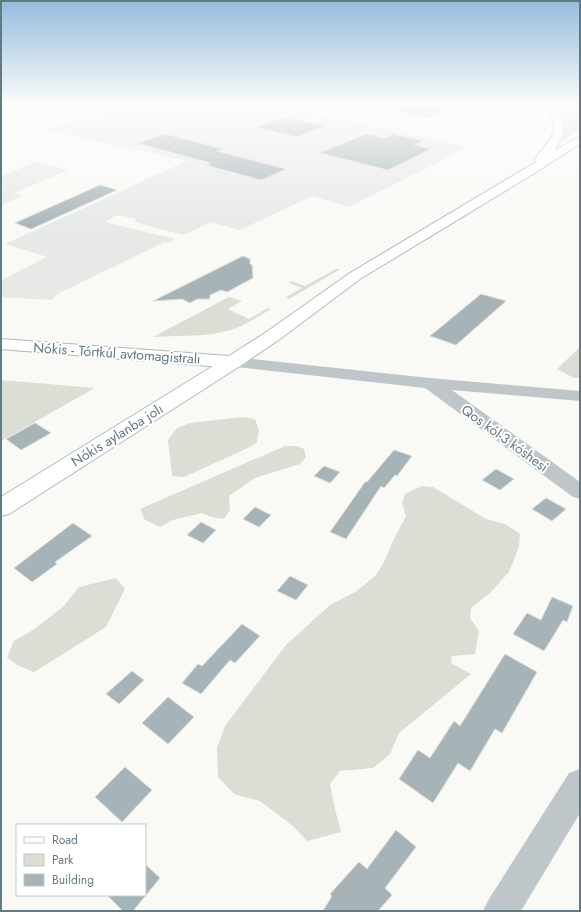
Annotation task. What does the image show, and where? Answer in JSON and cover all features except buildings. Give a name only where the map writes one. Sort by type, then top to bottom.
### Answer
[{"type":"main road","points":[[529,172],[551,149]]},
{"type":"main road","points":[[274,335],[355,276],[529,172],[574,149]]},
{"type":"main road","points":[[274,335],[368,283],[556,168],[574,149]]},
{"type":"main road","name":"Nókis aylanba jolı","points":[[1,508],[274,335]]},
{"type":"main road","name":"Nókis - Tórtkúl avtomagistralı","points":[[1,344],[233,362]]},
{"type":"street","points":[[233,362],[430,383],[580,396]]},
{"type":"street","name":"Qos kól-3 kóshesi","points":[[430,383],[580,492]]},
{"type":"street","points":[[501,911],[580,784]]},
{"type":"shaded area","points":[[130,149],[465,149],[349,207],[312,196],[240,230],[211,222],[183,235],[134,222],[137,219],[117,215],[105,222],[175,239],[168,243],[165,242],[57,294],[52,300],[1,297],[1,280],[47,257],[5,244],[187,161]]},
{"type":"shaded area","points":[[36,162],[68,170],[14,193],[23,196],[1,205],[1,176]]},
{"type":"green space","points":[[336,269],[339,270],[289,299],[286,297],[302,288],[289,283],[291,281],[305,286]]},
{"type":"green space","points":[[229,297],[242,301],[228,309],[249,319],[268,308],[271,309],[243,325],[222,332],[199,335],[153,337]]},
{"type":"green space","points":[[580,347],[580,378],[574,378],[557,369]]},
{"type":"green space","points":[[1,380],[95,388],[1,441]]},
{"type":"green space","points":[[243,417],[255,419],[259,430],[257,442],[252,446],[184,477],[172,476],[168,440],[177,428],[190,423]]},
{"type":"green space","points":[[285,446],[297,446],[304,449],[306,457],[300,464],[255,478],[229,496],[230,510],[224,519],[211,517],[202,513],[173,520],[160,527],[145,520],[140,509]]},
{"type":"green space","points":[[422,486],[433,487],[486,519],[505,524],[520,534],[519,547],[509,572],[490,593],[471,608],[470,618],[479,631],[475,654],[452,656],[451,663],[471,674],[399,733],[390,754],[373,768],[340,771],[330,784],[341,832],[307,841],[293,826],[260,801],[234,794],[218,777],[217,748],[225,726],[286,645],[330,605],[357,591],[375,576],[383,564],[406,516],[402,503],[405,494]]},
{"type":"green space","points":[[116,578],[125,589],[106,627],[34,672],[17,665],[7,657],[14,641],[33,630],[63,607],[79,587]]}]
